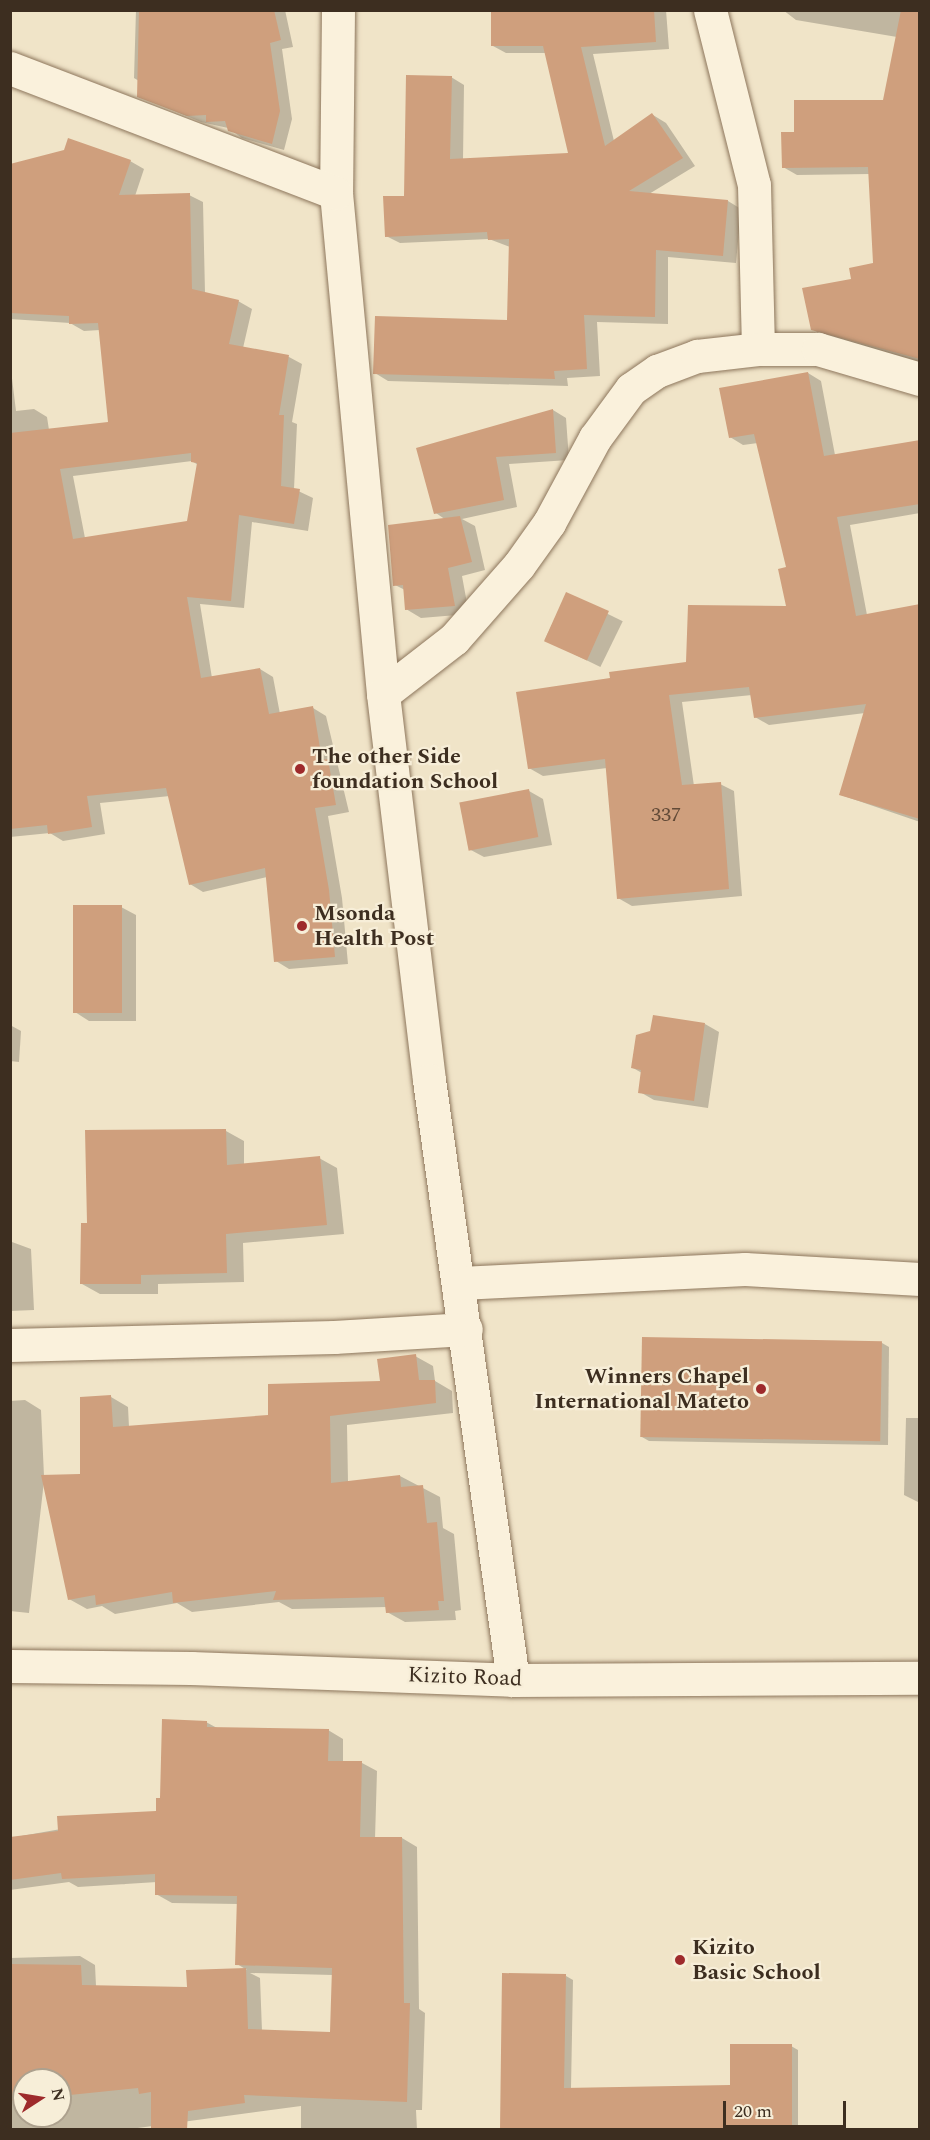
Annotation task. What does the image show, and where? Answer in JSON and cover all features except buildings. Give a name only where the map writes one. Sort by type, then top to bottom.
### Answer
[{"type":"street","points":[[338,10],[336,193],[383,694],[429,1080],[460,1283],[513,1680]]},
{"type":"street","points":[[710,10],[754,185],[758,349]]},
{"type":"street","points":[[10,68],[336,193]]},
{"type":"street","points":[[383,694],[454,639],[519,565],[549,523],[595,438],[631,389],[657,371],[697,356],[758,349],[818,349],[920,379]]},
{"type":"street","points":[[460,1283],[745,1269],[920,1279]]},
{"type":"street","points":[[10,1345],[334,1337],[466,1329]]},
{"type":"street","name":"Kizito Road","points":[[10,1666],[191,1668],[513,1680],[920,1678]]},
{"type":"place","name":"The other Side foundation School","points":[[300,769]]},
{"type":"place","name":"Msonda Health Post","points":[[302,926]]},
{"type":"place","name":"Winners Chapel International Mateto","points":[[761,1389]]},
{"type":"place","name":"Kizito Basic School","points":[[680,1960]]}]
